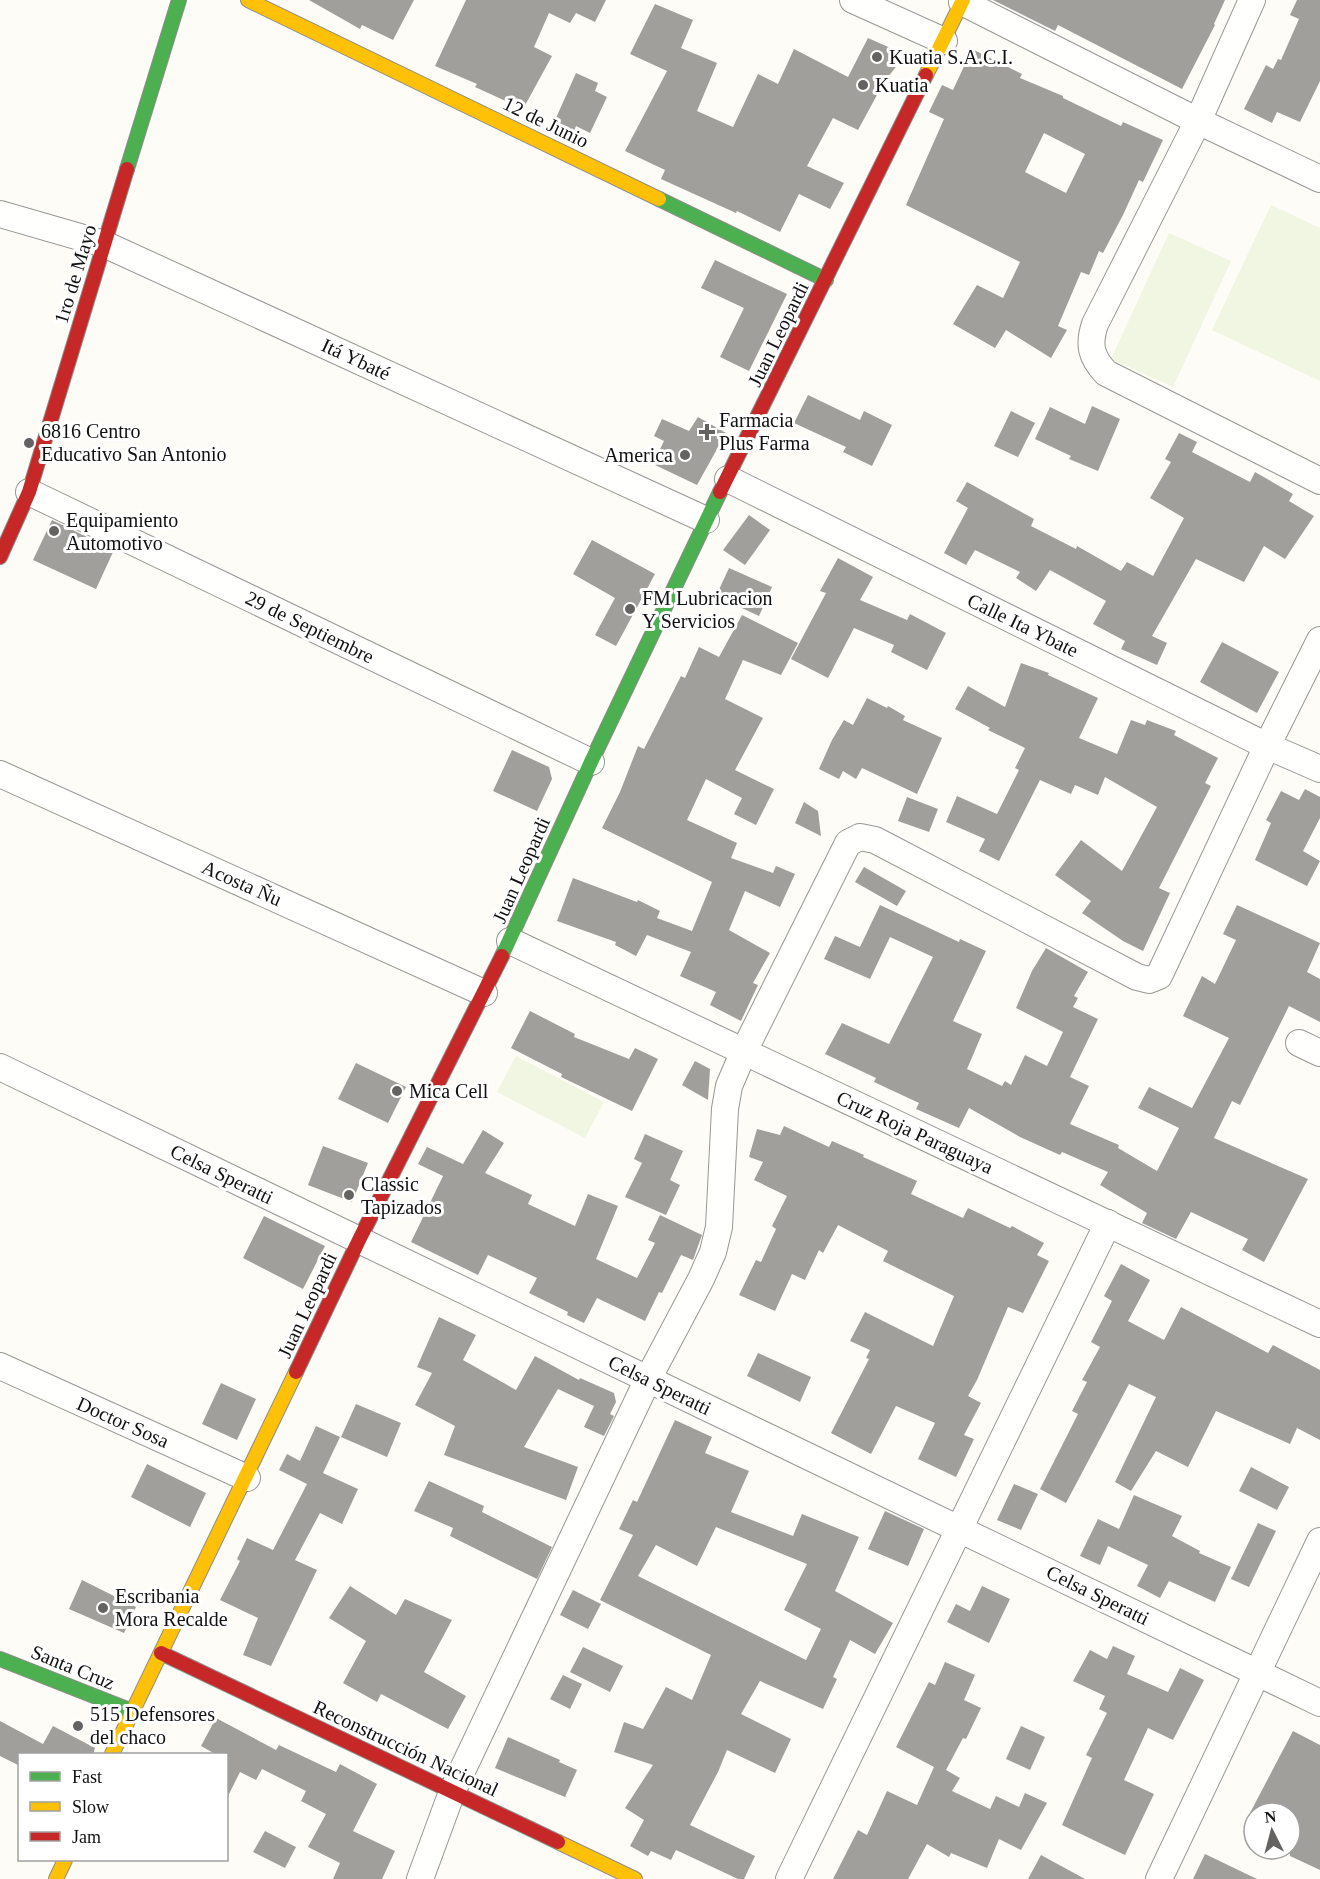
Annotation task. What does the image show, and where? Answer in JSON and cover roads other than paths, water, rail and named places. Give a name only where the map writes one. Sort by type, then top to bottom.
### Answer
[{"type":"main road","name":"1ro de Mayo","points":[[0,556],[29,492],[178,0]]},
{"type":"main road","name":"12 de Junio","points":[[248,0],[826,280]]},
{"type":"main road","name":"Juan Leopardi","points":[[113,1753],[247,1478],[359,1240],[510,941],[591,762],[706,520],[728,480],[963,1]]},
{"type":"main road","name":"Reconstrucción Nacional","points":[[161,1653],[635,1879]]},
{"type":"main road","name":"Santa Cruz","points":[[0,1659],[132,1711]]},
{"type":"main road","points":[[56,1879],[65,1861]]},
{"type":"street","points":[[853,0],[944,41]]},
{"type":"street","points":[[1252,0],[1198,121],[1095,324],[1091,335],[1091,348],[1096,362],[1106,373],[1320,481]]},
{"type":"street","points":[[963,1],[1198,121],[1320,179]]},
{"type":"street","name":"Itá Ybaté","points":[[0,214],[104,244],[706,520]]},
{"type":"street","name":"Calle Ita Ybate","points":[[728,480],[1267,746],[1320,769]]},
{"type":"street","name":"29 de Septiembre","points":[[29,492],[591,762]]},
{"type":"street","points":[[420,1879],[452,1792],[648,1378],[701,1280],[713,1252],[719,1227],[725,1109],[729,1086],[744,1051],[848,843],[861,837],[875,840],[1137,977],[1149,980],[1159,976],[1267,746],[1320,640]]},
{"type":"street","name":"Acosta Ñu","points":[[0,774],[484,993]]},
{"type":"street","name":"Cruz Roja Paraguaya","points":[[510,941],[1320,1324]]},
{"type":"street","name":"Celsa Speratti","points":[[0,1067],[1320,1703]]},
{"type":"street","points":[[789,1879],[1108,1223]]},
{"type":"street","name":"Doctor Sosa","points":[[0,1366],[247,1478]]},
{"type":"street","points":[[1160,1879],[1320,1541]]},
{"type":"place","name":"Kuatia S.A.C.I.","points":[[877,57]]},
{"type":"place","name":"Kuatia","points":[[863,85]]},
{"type":"place","name":"Farmacia Plus Farma","points":[[707,432]]},
{"type":"place","name":"6816 Centro Educativo San Antonio","points":[[29,443]]},
{"type":"place","name":"America","points":[[685,455]]},
{"type":"place","name":"Equipamiento Automotivo","points":[[54,531]]},
{"type":"place","name":"FM Lubricacion Y Servicios","points":[[630,609]]},
{"type":"place","name":"Mica Cell","points":[[397,1091]]},
{"type":"place","name":"Classic Tapizados","points":[[349,1195]]},
{"type":"place","name":"Escribania Mora Recalde","points":[[103,1608]]},
{"type":"place","name":"515 Defensores del chaco","points":[[78,1726]]}]
